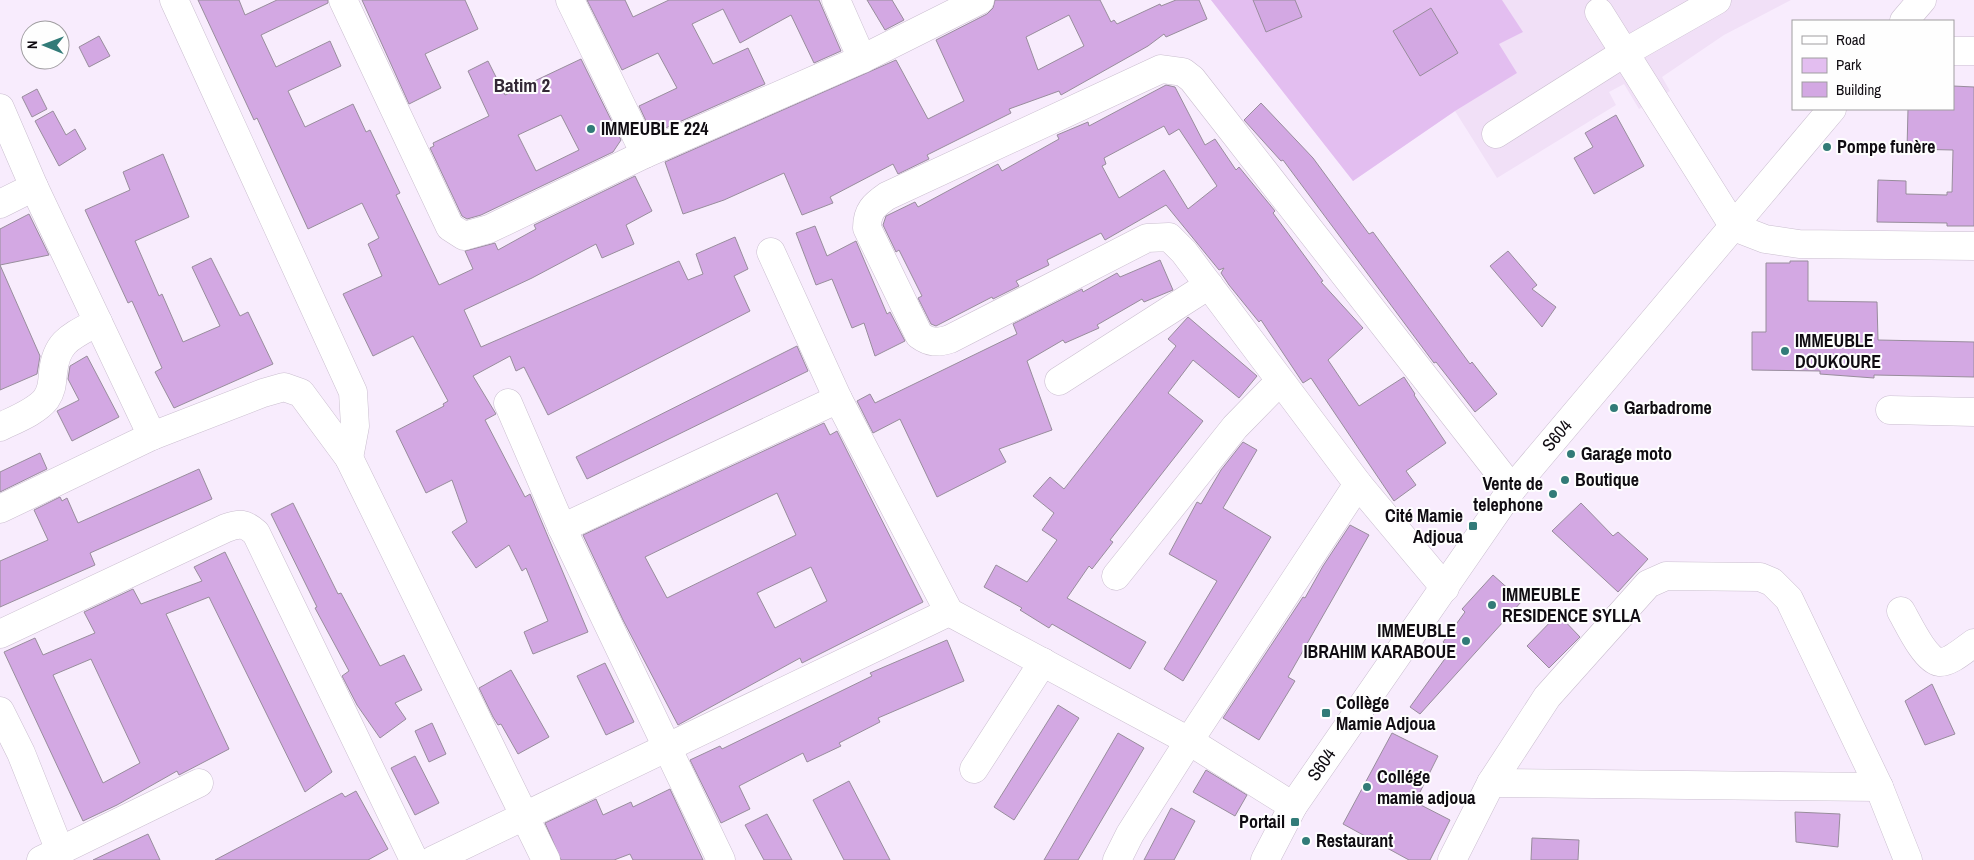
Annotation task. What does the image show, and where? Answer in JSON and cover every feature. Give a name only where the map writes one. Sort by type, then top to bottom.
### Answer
[{"type":"street","points":[[174,0],[353,392],[355,426],[349,458]]},
{"type":"street","points":[[343,0],[450,227],[464,236],[489,229],[645,154],[862,59],[980,0]]},
{"type":"street","points":[[570,0],[645,154]]},
{"type":"street","points":[[836,0],[862,59]]},
{"type":"street","points":[[1496,134],[1624,53],[1717,0]]},
{"type":"street","points":[[1905,20],[1922,0]]},
{"type":"street","points":[[1599,12],[1734,227],[1766,239],[1799,244],[1974,246]]},
{"type":"street","points":[[1954,51],[1974,52]]},
{"type":"street","points":[[1445,588],[1358,484],[1184,252],[1169,237],[1148,238],[950,339],[941,342],[927,341],[919,335],[867,228],[867,217],[872,207],[887,196],[1161,69],[1183,72],[1197,86],[1512,489]]},
{"type":"street","points":[[0,108],[34,187],[152,436]]},
{"type":"street","name":"S604","points":[[1265,860],[1293,806],[1512,489],[1831,110]]},
{"type":"street","points":[[0,204],[34,187]]},
{"type":"street","points":[[771,252],[838,399],[949,612],[1189,741],[1293,806]]},
{"type":"street","points":[[1059,381],[1209,285]]},
{"type":"street","points":[[0,428],[20,418],[45,400],[52,388],[55,357],[59,348],[72,336],[98,322]]},
{"type":"street","points":[[1116,576],[1235,427],[1280,381]]},
{"type":"street","points":[[0,509],[152,436],[284,387],[301,393],[349,458],[546,860]]},
{"type":"street","points":[[562,528],[838,399]]},
{"type":"street","points":[[508,402],[562,528],[721,860]]},
{"type":"street","points":[[1890,410],[1974,412]]},
{"type":"street","points":[[1117,860],[1130,834],[1189,741],[1358,484]]},
{"type":"street","points":[[0,634],[226,528],[236,524],[246,524],[256,533],[414,860]]},
{"type":"street","points":[[1452,860],[1491,783],[1546,697],[1648,584],[1666,576],[1760,577],[1772,582],[1788,599],[1879,787],[1908,860]]},
{"type":"street","points":[[1902,611],[1928,657],[1939,662],[1950,659],[1974,644]]},
{"type":"street","points":[[433,860],[949,612]]},
{"type":"street","points":[[974,769],[1043,662]]},
{"type":"street","points":[[0,711],[21,753],[50,856],[199,784]]},
{"type":"street","points":[[1491,783],[1879,787]]},
{"type":"shaded area","points":[[1211,0],[1791,0],[1724,35],[1662,77],[1670,91],[1639,109],[1624,84],[1609,92],[1616,105],[1497,178],[1455,111],[1353,181]]},
{"type":"green space","points":[[1211,0],[1502,0],[1523,32],[1499,44],[1517,73],[1455,111],[1353,181]]},
{"type":"building","points":[[198,0],[239,0],[245,15],[277,0],[328,0],[328,3],[261,35],[276,67],[330,41],[341,66],[288,91],[305,127],[353,104],[366,132],[370,130],[400,193],[396,195],[439,285],[473,269],[465,251],[495,243],[498,250],[536,229],[534,225],[635,176],[652,211],[626,225],[634,244],[602,258],[596,244],[532,278],[464,310],[481,347],[679,261],[688,280],[703,274],[696,254],[735,237],[748,269],[734,276],[750,311],[548,415],[524,367],[516,371],[510,356],[473,376],[496,414],[485,420],[525,497],[530,494],[588,632],[533,654],[524,632],[548,621],[526,568],[522,571],[509,545],[476,568],[452,532],[467,522],[452,480],[426,493],[396,431],[444,406],[443,404],[448,401],[413,336],[373,356],[343,294],[382,276],[368,244],[379,238],[362,203],[308,229],[257,118],[254,120]]},
{"type":"building","points":[[362,0],[465,0],[478,29],[425,54],[441,88],[409,104]]},
{"type":"building","points":[[587,0],[625,0],[633,17],[669,0],[819,0],[841,51],[814,63],[791,15],[740,43],[723,9],[692,24],[713,64],[748,48],[765,84],[652,134],[639,106],[677,88],[658,53],[622,70]]},
{"type":"building","points":[[867,0],[892,0],[904,20],[885,30]]},
{"type":"building","points":[[995,0],[1100,0],[1111,22],[1114,20],[1117,24],[1160,4],[1161,6],[1176,0],[1199,0],[1207,19],[1166,37],[1164,34],[1148,46],[1061,95],[1059,91],[1009,109],[1011,113],[927,155],[929,159],[898,174],[893,164],[830,197],[833,203],[802,215],[784,173],[724,200],[683,214],[665,162],[896,60],[928,119],[964,101],[936,40],[987,14],[993,8]],"holes":[[[1069,15],[1084,46],[1038,70],[1026,37]]]},
{"type":"building","points":[[1253,0],[1295,0],[1302,17],[1266,32]]},
{"type":"building","points":[[1431,8],[1458,53],[1420,76],[1393,31]]},
{"type":"building","points":[[99,36],[110,56],[89,67],[79,47]]},
{"type":"building","points":[[581,59],[621,140],[613,152],[481,215],[467,219],[462,216],[430,148],[434,146],[433,143],[489,116],[468,71],[488,61],[505,95]],"holes":[[[561,115],[579,150],[536,171],[518,135]]]},
{"type":"building","points":[[1166,85],[1175,87],[1205,145],[1215,139],[1236,170],[1239,167],[1275,211],[1273,213],[1323,281],[1321,282],[1363,328],[1328,360],[1359,406],[1404,377],[1446,443],[1406,471],[1416,485],[1394,501],[1311,378],[1303,383],[1261,320],[1259,322],[1229,285],[1221,273],[1224,268],[1219,270],[1166,205],[1105,240],[1101,233],[1047,260],[1049,265],[1016,281],[1019,286],[993,299],[992,297],[936,326],[931,324],[918,298],[922,296],[899,250],[896,252],[883,225],[886,216],[915,202],[918,207],[998,164],[1002,171],[1059,139],[1057,135],[1088,122],[1089,126]],"holes":[[[1164,126],[1169,135],[1179,129],[1217,186],[1188,209],[1164,170],[1119,198],[1102,166],[1106,164],[1104,158]]]},
{"type":"building","points":[[1954,86],[1974,87],[1974,226],[1947,226],[1947,223],[1877,222],[1878,180],[1906,181],[1906,194],[1947,195],[1947,192],[1952,192],[1953,150],[1907,149],[1908,110],[1954,110]]},
{"type":"building","points":[[37,89],[47,109],[32,117],[22,97]]},
{"type":"building","points":[[1261,103],[1313,158],[1369,234],[1373,232],[1470,364],[1472,362],[1497,394],[1475,412],[1436,362],[1434,363],[1283,160],[1281,161],[1244,120]]},
{"type":"building","points":[[53,111],[66,135],[75,129],[86,149],[59,166],[35,121]]},
{"type":"building","points":[[1616,115],[1644,166],[1594,194],[1574,158],[1593,147],[1585,133]]},
{"type":"building","points":[[163,154],[189,217],[135,241],[159,296],[162,294],[183,342],[220,326],[192,267],[211,258],[240,316],[248,312],[273,364],[174,408],[155,372],[162,368],[132,301],[128,303],[85,210],[130,190],[123,172]]},
{"type":"building","points":[[29,214],[49,255],[0,265],[0,229]]},
{"type":"building","points":[[815,226],[827,256],[856,241],[887,314],[890,312],[905,341],[875,356],[864,323],[852,328],[832,279],[816,285],[796,233]]},
{"type":"building","points":[[1508,251],[1537,285],[1532,289],[1556,307],[1542,327],[1490,266]]},
{"type":"building","points":[[1160,260],[1173,290],[1144,302],[1142,299],[1097,325],[1099,328],[1065,343],[1063,340],[1027,361],[1052,430],[999,449],[1006,462],[937,497],[900,419],[873,433],[857,401],[870,394],[875,403],[1017,334],[1013,324],[1082,289],[1083,292],[1117,273],[1120,277]]},
{"type":"building","points":[[1790,261],[1808,261],[1808,301],[1877,302],[1878,340],[1974,342],[1974,377],[1874,375],[1874,378],[1820,374],[1820,371],[1752,370],[1752,332],[1766,332],[1766,263],[1790,263]]},
{"type":"building","points":[[0,265],[40,356],[37,374],[0,390]]},
{"type":"building","points":[[1188,317],[1257,376],[1239,398],[1193,360],[1168,393],[1203,421],[1110,540],[1113,542],[1092,569],[1089,566],[1067,598],[1146,642],[1130,669],[1052,624],[1049,628],[1020,610],[1022,608],[984,587],[996,565],[1027,582],[1057,540],[1042,530],[1054,513],[1033,496],[1050,477],[1064,489],[1176,346],[1168,339]]},
{"type":"building","points":[[797,346],[808,371],[587,479],[576,457]]},
{"type":"building","points":[[87,356],[119,417],[72,441],[57,411],[79,400],[68,379],[70,366]]},
{"type":"building","points":[[824,423],[830,435],[837,431],[923,602],[802,663],[800,658],[678,725],[623,620],[583,535]],"holes":[[[777,493],[796,535],[667,598],[645,557]],[[811,567],[827,601],[775,628],[757,593]]]},
{"type":"building","points":[[1243,442],[1257,450],[1223,508],[1271,537],[1183,681],[1164,669],[1217,581],[1169,554],[1197,502],[1201,504],[1221,470]]},
{"type":"building","points":[[40,453],[47,469],[0,492],[0,472]]},
{"type":"building","points":[[199,469],[212,499],[90,553],[95,565],[0,607],[0,561],[48,540],[34,510],[60,497],[62,501],[67,498],[78,523]]},
{"type":"building","points":[[293,503],[338,594],[341,593],[380,666],[404,655],[422,690],[395,703],[406,719],[380,738],[357,705],[342,676],[349,671],[315,608],[317,607],[271,514]]},
{"type":"building","points":[[1581,503],[1613,536],[1618,532],[1648,559],[1618,592],[1552,531]]},
{"type":"building","points":[[1350,525],[1369,535],[1288,677],[1295,681],[1259,740],[1223,718],[1303,597],[1305,598]]},
{"type":"building","points":[[225,552],[332,772],[305,792],[209,597],[166,614],[229,749],[179,775],[177,771],[117,805],[83,821],[4,652],[35,638],[43,655],[95,633],[84,612],[133,589],[141,604],[202,581],[194,567]],"holes":[[[91,659],[140,763],[103,783],[53,675]]]},
{"type":"building","points":[[1493,575],[1522,601],[1420,714],[1410,707],[1452,649],[1443,642],[1465,612],[1462,609]]},
{"type":"building","points":[[1558,614],[1580,637],[1549,668],[1527,646]]},
{"type":"building","points":[[947,640],[964,681],[878,718],[880,722],[839,743],[841,746],[807,762],[803,753],[739,786],[750,809],[721,823],[690,760],[720,746],[722,749],[872,676],[870,673]]},
{"type":"building","points":[[605,663],[634,722],[606,735],[577,676]]},
{"type":"building","points":[[511,670],[549,737],[518,754],[501,724],[498,725],[493,717],[479,688]]},
{"type":"building","points":[[1932,684],[1955,734],[1925,745],[1905,701]]},
{"type":"building","points":[[1058,705],[1079,718],[1014,820],[994,807]]},
{"type":"building","points":[[432,723],[446,754],[429,762],[415,731]]},
{"type":"building","points":[[1118,733],[1144,748],[1078,860],[1044,860]]},
{"type":"building","points":[[1392,733],[1438,756],[1415,802],[1450,820],[1430,860],[1409,860],[1343,824]]},
{"type":"building","points":[[415,756],[439,803],[415,815],[391,768]]},
{"type":"building","points":[[1206,770],[1247,795],[1235,816],[1193,792]]},
{"type":"building","points":[[849,781],[890,860],[844,860],[813,800]]},
{"type":"building","points":[[670,789],[703,860],[633,860],[630,854],[614,860],[561,860],[545,823],[596,799],[603,815],[631,802],[633,807]]},
{"type":"building","points":[[356,791],[388,849],[368,860],[215,860],[342,793],[345,797]]},
{"type":"building","points":[[1171,808],[1195,821],[1174,860],[1144,860]]},
{"type":"building","points":[[1795,812],[1840,814],[1838,847],[1796,842]]},
{"type":"building","points":[[767,814],[792,860],[764,860],[745,825]]},
{"type":"building","points":[[148,834],[160,860],[93,860]]},
{"type":"building","points":[[1532,838],[1579,840],[1578,860],[1531,860]]},
{"type":"place","name":"IMMEUBLE 224","points":[[591,129]]},
{"type":"place","name":"Pompe funère","points":[[1827,147]]},
{"type":"place","name":"IMMEUBLE DOUKOURE","points":[[1785,351]]},
{"type":"place","name":"Garbadrome","points":[[1614,408]]},
{"type":"place","name":"Garage moto","points":[[1571,454]]},
{"type":"place","name":"Boutique","points":[[1565,480]]},
{"type":"place","name":"Vente de telephone","points":[[1553,494]]},
{"type":"place","name":"Cité Mamie Adjoua","points":[[1473,526]]},
{"type":"place","name":"IMMEUBLE RESIDENCE SYLLA","points":[[1492,605]]},
{"type":"place","name":"IMMEUBLE IBRAHIM KARABOUE","points":[[1466,641]]},
{"type":"place","name":"Collège Mamie Adjoua","points":[[1326,713]]},
{"type":"place","name":"Collége mamie adjoua","points":[[1367,787]]},
{"type":"place","name":"Portail","points":[[1295,822]]},
{"type":"place","name":"Restaurant","points":[[1306,841]]},
{"type":"district","name":"Batim 2","points":[[522,85]]}]
